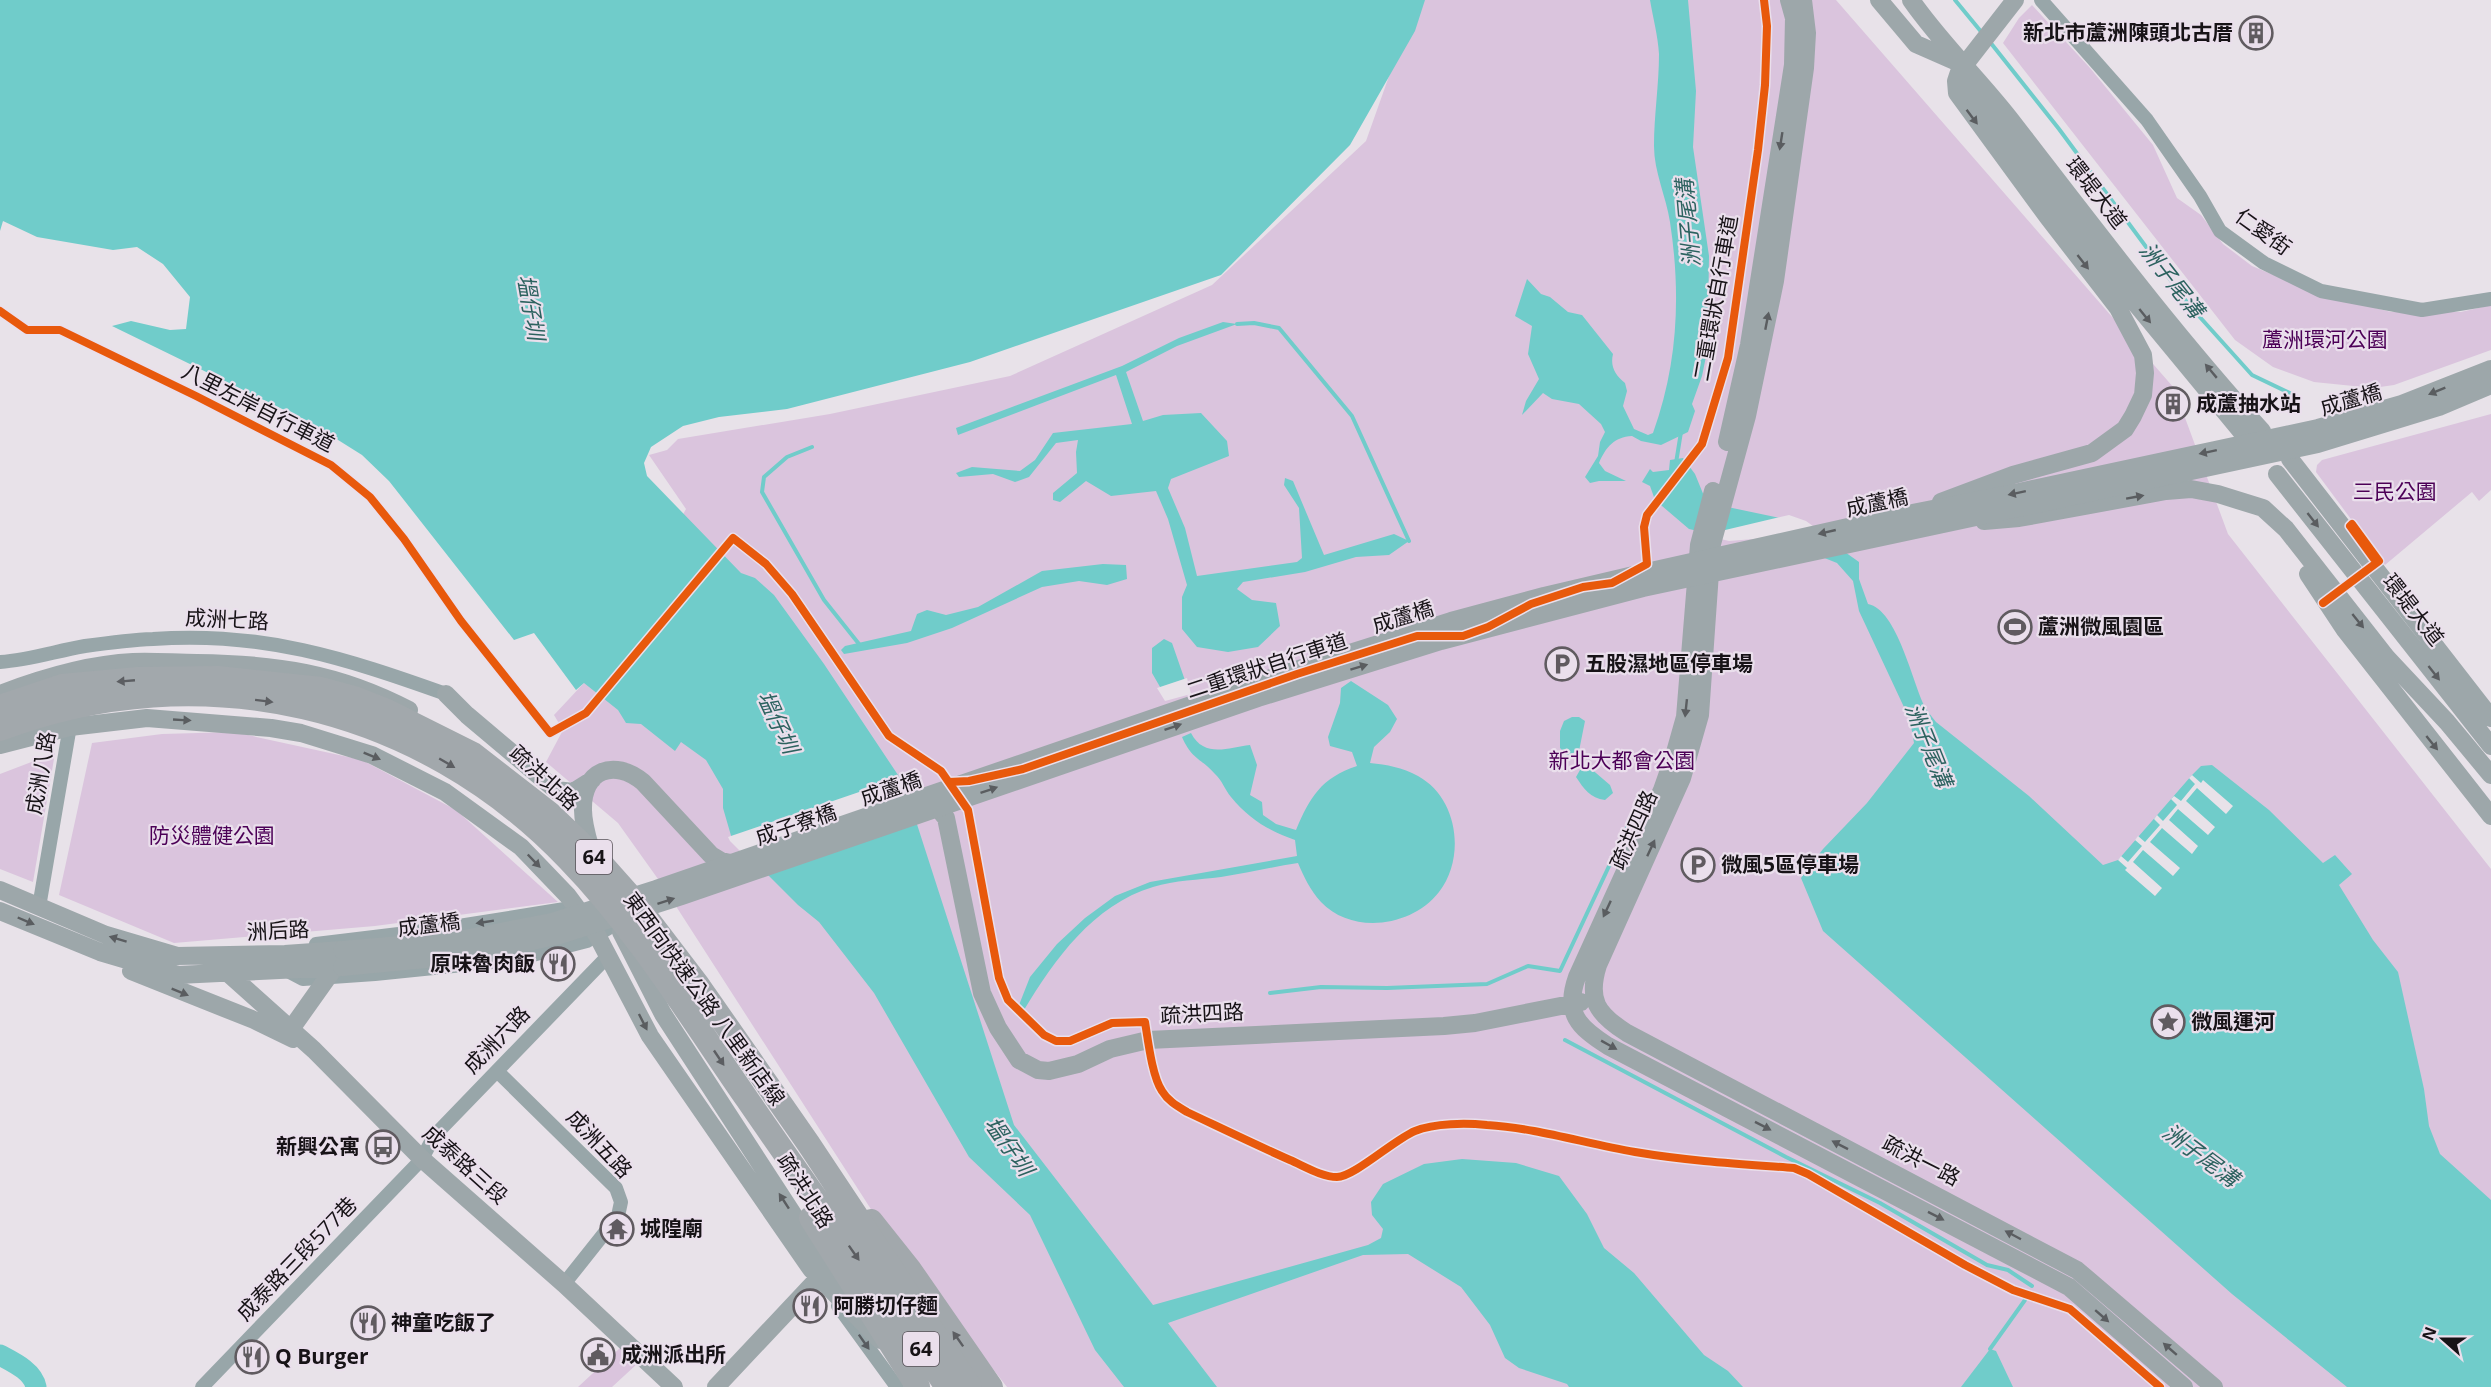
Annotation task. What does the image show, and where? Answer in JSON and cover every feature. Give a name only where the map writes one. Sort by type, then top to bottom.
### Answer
[{"type":"highway","name":"東西向快速公路 八里新店線","points":[[0,707],[62,686],[138,680],[218,678],[321,689],[354,698],[387,711],[473,754],[549,813],[598,860],[630,896],[698,985],[808,1143],[970,1387]]},
{"type":"highway","name":"東西向快速公路 八里新店線","points":[[0,729],[113,700],[202,694],[305,706],[340,716],[375,728],[442,760],[478,782],[537,830],[568,859],[610,907],[684,1005],[947,1387]]},
{"type":"highway","points":[[744,1095],[775,1160],[918,1387]]},
{"type":"highway","points":[[808,1143],[910,1270],[991,1387]]},
{"type":"street","points":[[1718,499],[1758,286],[1793,65],[1794,18],[1789,0]]},
{"type":"street","points":[[1705,545],[1718,499],[1747,417],[1775,281],[1805,68],[1807,33],[1803,0]]},
{"type":"street","points":[[1879,0],[1916,44],[1964,65]]},
{"type":"street","name":"環堤大道","points":[[1911,0],[1933,31],[1986,89],[2253,434]]},
{"type":"street","points":[[1897,516],[2013,476],[2092,453],[2125,429],[2143,395],[2145,373],[2142,355],[2118,308],[1958,97],[1956,81],[1964,65],[2015,0]]},
{"type":"street","name":"仁愛街","points":[[2041,0],[2147,120],[2200,196],[2220,231],[2264,263],[2321,291],[2422,310],[2491,299]]},
{"type":"street","name":"成蘆橋","points":[[337,965],[552,922],[656,889],[1252,684],[1451,621],[1544,596],[1897,516],[2209,452],[2357,418],[2421,397],[2491,369]]},
{"type":"street","name":"成蘆橋","points":[[337,965],[468,955],[560,935],[682,896],[1258,698],[1441,641],[1643,588],[2318,444],[2439,407],[2491,385]]},
{"type":"street","name":"環堤大道","points":[[2290,459],[2491,718]]},
{"type":"street","name":"環堤大道","points":[[2277,474],[2491,746]]},
{"type":"street","points":[[1870,539],[1943,525],[2019,518],[2166,491],[2191,489],[2218,494],[2263,508],[2286,530],[2387,658],[2491,775]]},
{"type":"street","points":[[2286,530],[2314,586],[2344,630],[2491,816]]},
{"type":"street","name":"疏洪四路","points":[[923,806],[937,807],[946,818],[976,970],[989,1010],[1012,1052],[1027,1065],[1038,1070],[1062,1069],[1110,1049],[1148,1040],[1444,1026],[1475,1023],[1594,999],[1593,981],[1598,964],[1682,778],[1700,715],[1705,545]]},
{"type":"street","name":"疏洪四路","points":[[1571,1004],[1572,990],[1585,956],[1662,790],[1680,736],[1686,708],[1705,545]]},
{"type":"street","name":"成洲七路","points":[[0,662],[22,660],[84,646],[153,639],[222,637],[296,647],[364,665],[446,694]]},
{"type":"street","name":"成洲八路","points":[[39,907],[84,646]]},
{"type":"street","name":"疏洪北路","points":[[0,694],[80,670],[132,662],[241,664],[303,671],[376,692],[472,743],[570,832],[663,1014],[823,1273],[897,1387]]},
{"type":"street","points":[[446,694],[467,715],[556,790],[573,792],[593,779]]},
{"type":"street","name":"疏洪北路","points":[[0,745],[70,727],[147,718],[271,728],[301,733],[372,755],[445,792],[521,848],[576,907],[597,935],[650,1036],[823,1273],[927,1387]]},
{"type":"street","name":"成子寮橋","points":[[593,779],[601,772],[611,768],[635,776],[711,855],[727,862],[752,864],[923,806]]},
{"type":"street","points":[[593,779],[587,787],[583,810],[603,896],[576,907],[440,929],[318,944],[285,962],[303,979],[337,965],[513,960],[587,941],[617,922]]},
{"type":"street","points":[[0,890],[106,935],[177,957],[216,957]]},
{"type":"street","points":[[0,911],[99,952],[178,975],[229,974]]},
{"type":"street","points":[[51,932],[98,957],[254,1020],[314,1050]]},
{"type":"street","name":"成洲六路","points":[[422,1159],[434,1136],[608,956]]},
{"type":"street","name":"洲后路","points":[[216,957],[337,965]]},
{"type":"street","name":"成泰路三段","points":[[216,957],[229,974],[314,1050],[422,1159],[564,1284],[674,1387]]},
{"type":"street","name":"洲后路","points":[[229,974],[285,962]]},
{"type":"street","points":[[291,1029],[337,965]]},
{"type":"street","name":"疏洪一路","points":[[1594,999],[1606,1018],[1628,1034],[2077,1270],[2214,1387]]},
{"type":"street","name":"疏洪一路","points":[[1571,1004],[1576,1018],[1584,1029],[1608,1046],[2069,1287],[2184,1387]]},
{"type":"street","name":"成洲五路","points":[[497,1071],[616,1188],[621,1202],[618,1216],[564,1284]]},
{"type":"street","name":"成泰路三段577巷","points":[[202,1387],[422,1159]]},
{"type":"street","points":[[716,1387],[823,1273]]},
{"type":"street","name":"疏洪北路","points":[[823,1273],[970,1387]]},
{"type":"green space","name":"新北大都會公園","points":[[1416,0],[1836,0],[2174,388],[2228,534],[2491,869],[2491,1387],[1007,1387],[885,1231],[663,886],[618,823],[546,762],[563,730],[554,715],[597,669],[686,509],[649,455],[667,450],[678,439],[830,414],[1010,376],[1212,285],[1366,141]]},
{"type":"green space","name":"蘆洲環河公園","points":[[2032,5],[2090,68],[2153,145],[2177,198],[2201,215],[2223,244],[2252,266],[2317,293],[2391,312],[2461,312],[2491,305],[2491,350],[2394,385],[2373,388],[2314,382],[2273,367],[2235,340],[2003,43],[2019,18]]},
{"type":"green space","name":"三民公園","points":[[2491,414],[2491,490],[2479,501],[2472,492],[2385,565],[2316,472],[2317,465],[2322,460]]},
{"type":"green space","name":"防災體健公園","points":[[234,732],[362,760],[456,810],[558,902],[375,926],[174,943],[59,895],[92,743],[162,734]]},
{"type":"green space","points":[[55,753],[33,882],[0,869],[0,774]]},
{"type":"green space","points":[[620,1348],[637,1364],[612,1387],[578,1387]]},
{"type":"water","name":"塭仔圳","points":[[0,0],[1425,0],[1415,31],[1350,145],[1221,275],[970,362],[787,409],[719,417],[683,426],[651,447],[644,463],[647,476],[741,573],[755,578],[774,595],[824,664],[904,784],[1014,1125],[1153,1305],[1368,1245],[1381,1238],[1383,1229],[1372,1215],[1371,1202],[1383,1184],[1424,1164],[1462,1159],[1516,1163],[1559,1176],[1587,1214],[1604,1248],[1634,1273],[1704,1355],[1728,1371],[1743,1387],[1569,1387],[1567,1384],[1519,1368],[1505,1358],[1490,1325],[1461,1287],[1408,1254],[1363,1255],[1168,1323],[1217,1387],[1124,1387],[1095,1350],[1030,1215],[969,1157],[874,993],[819,922],[798,905],[732,839],[723,808],[723,789],[706,760],[681,742],[675,751],[641,724],[626,723],[618,710],[584,683],[576,690],[534,633],[514,640],[389,481],[362,455],[311,423],[112,326],[131,321],[170,330],[186,329],[190,297],[163,264],[137,247],[113,250],[37,237],[3,221],[0,231]]},
{"type":"water","points":[[1650,0],[1688,0],[1696,91],[1693,147],[1709,256],[1708,317],[1711,332],[1702,376],[1692,404],[1695,411],[1688,432],[1661,445],[1641,441],[1632,436],[1620,438],[1608,448],[1599,463],[1605,471],[1626,481],[1590,483],[1585,477],[1598,456],[1600,442],[1605,432],[1601,424],[1579,404],[1552,399],[1543,393],[1522,415],[1526,401],[1539,379],[1528,354],[1532,326],[1515,316],[1527,279],[1541,294],[1550,297],[1568,312],[1582,315],[1613,354],[1614,370],[1625,383],[1627,391],[1623,406],[1634,429],[1648,435],[1653,433],[1668,381],[1672,355],[1676,276],[1670,222],[1655,156],[1654,134],[1659,54]]},
{"type":"water","points":[[1223,322],[1237,324],[1177,346],[1126,372],[1143,421],[1163,415],[1201,413],[1227,441],[1229,456],[1171,479],[1168,488],[1185,528],[1197,576],[1297,562],[1302,558],[1299,508],[1284,485],[1285,478],[1293,481],[1324,555],[1394,534],[1409,541],[1389,555],[1356,557],[1305,572],[1243,582],[1237,589],[1252,600],[1276,603],[1280,626],[1258,647],[1228,652],[1197,647],[1182,629],[1182,597],[1187,585],[1168,519],[1156,491],[1111,496],[1086,481],[1060,502],[1053,500],[1053,493],[1077,473],[1078,440],[1056,443],[1029,477],[1015,482],[993,474],[959,477],[956,473],[972,467],[1020,471],[1035,460],[1053,433],[1132,424],[1116,375],[958,435],[956,428],[1122,366],[1179,338]]},
{"type":"water","name":"微風運河","points":[[1683,458],[1695,474],[1704,496],[1718,505],[1804,523],[1859,562],[1859,579],[1868,604],[1878,609],[1896,633],[1920,696],[1936,722],[2029,796],[2103,865],[2118,860],[2201,766],[2212,765],[2269,810],[2323,863],[2335,855],[2352,874],[2339,885],[2373,940],[2398,972],[2424,1089],[2429,1126],[2440,1154],[2491,1200],[2491,1387],[2347,1387],[2232,1294],[1823,931],[1801,878],[1823,849],[1867,803],[1914,743],[1910,720],[1859,611],[1853,581],[1837,563],[1767,535],[1729,538],[1689,529],[1655,500],[1650,486],[1642,482],[1650,469],[1653,472],[1669,470],[1670,460]]},
{"type":"water","points":[[1103,564],[1126,565],[1127,579],[1107,585],[1079,581],[1042,587],[952,628],[907,643],[844,654],[841,650],[845,646],[911,631],[917,614],[927,610],[946,615],[978,607],[1042,571]]},
{"type":"water","points":[[1164,639],[1172,643],[1189,692],[1167,699],[1152,673],[1152,648]]},
{"type":"water","points":[[1351,681],[1388,705],[1397,719],[1390,732],[1374,747],[1370,763],[1400,768],[1418,776],[1442,798],[1449,813],[1454,829],[1453,862],[1439,892],[1427,904],[1414,913],[1398,919],[1365,923],[1349,919],[1334,912],[1321,902],[1310,888],[1298,863],[1161,885],[1132,895],[1094,920],[1063,953],[1024,1010],[1019,1005],[1030,977],[1057,944],[1085,918],[1115,896],[1150,882],[1297,856],[1295,840],[1268,828],[1245,812],[1231,797],[1217,776],[1193,755],[1182,737],[1191,733],[1202,746],[1217,750],[1250,745],[1257,765],[1250,795],[1262,802],[1263,815],[1276,824],[1296,830],[1306,808],[1318,790],[1334,776],[1357,766],[1352,752],[1330,746],[1328,737],[1340,703],[1341,688]]},
{"type":"water","points":[[1572,717],[1579,717],[1585,721],[1579,751],[1567,755],[1560,748],[1560,731],[1564,721]]},
{"type":"water","points":[[1589,767],[1610,785],[1613,793],[1605,800],[1591,795],[1576,777],[1580,770]]},
{"type":"water","points":[[1990,1349],[1996,1351],[2013,1387],[1961,1387]]},
{"type":"pier","points":[[1789,515],[1806,521],[1842,547],[1766,538],[1729,541],[1704,535]]},
{"type":"pier","points":[[1187,678],[1191,694],[1165,701],[1157,688]]},
{"type":"pier","points":[[2192,775],[2201,783],[2203,780],[2233,806],[2226,814],[2197,788],[2186,801],[2215,827],[2208,835],[2178,809],[2169,820],[2198,846],[2192,854],[2162,828],[2150,842],[2180,868],[2173,876],[2143,850],[2133,862],[2162,888],[2155,896],[2125,870],[2127,868],[2118,860],[2121,856],[2128,862],[2142,846],[2135,840],[2138,836],[2145,842],[2160,825],[2154,819],[2157,815],[2163,821],[2177,805],[2171,799],[2174,796],[2181,801],[2195,784],[2189,778]]},
{"type":"pier","points":[[903,777],[919,821],[765,876],[728,837]]},
{"type":"waterway","name":"洲子尾溝","points":[[1955,0],[1983,34]]},
{"type":"waterway","name":"洲子尾溝","points":[[1990,42],[2059,129],[2189,305],[2252,375],[2296,396]]},
{"type":"waterway","points":[[1237,324],[1254,323],[1279,328],[1352,416],[1409,541]]},
{"type":"waterway","name":"洲子尾溝","points":[[1676,463],[1681,432]]},
{"type":"waterway","points":[[812,447],[787,457],[764,477],[762,492],[824,600],[859,644]]},
{"type":"waterway","points":[[1270,993],[1321,987],[1387,988],[1487,984],[1528,966],[1560,971],[1639,802]]},
{"type":"waterway","points":[[1565,1040],[1786,1157],[1880,1203],[1987,1265],[2008,1270],[2032,1286]]},
{"type":"waterway","points":[[1990,1349],[2025,1300]]},
{"type":"waterway","points":[[0,1355],[27,1372],[36,1387]]},
{"type":"cycle path","name":"二重環狀自行車道","points":[[949,782],[969,781],[1023,769],[1297,674],[1417,636],[1463,636],[1488,627],[1531,604],[1583,587],[1612,583],[1647,564],[1644,527],[1647,515],[1702,444],[1728,358],[1765,85],[1767,26],[1764,0]]},
{"type":"cycle path","name":"八里左岸自行車道","points":[[0,311],[27,330],[60,330],[331,465],[370,497],[404,539],[461,621],[550,733],[586,713],[733,538],[766,564],[792,594],[889,736],[941,771],[968,810],[999,978],[1008,1000],[1044,1035],[1056,1041],[1070,1041],[1112,1023],[1145,1022],[1151,1058],[1164,1095],[1187,1112],[1313,1171],[1331,1177],[1354,1171],[1415,1131],[1432,1126],[1460,1124],[1525,1129],[1617,1149],[1675,1158],[1794,1168],[2013,1290],[2070,1309],[2160,1387]]},
{"type":"cycle path","points":[[2323,603],[2379,561],[2352,524],[2350,526],[2374,559]]},
{"type":"place","name":"新北市蘆洲陳頭北古厝","points":[[2256,33]]},
{"type":"place","name":"成蘆抽水站","points":[[2173,404]]},
{"type":"place","name":"蘆洲微風園區","points":[[2015,627]]},
{"type":"place","name":"五股濕地區停車場","points":[[1562,664]]},
{"type":"place","name":"微風5區停車場","points":[[1698,865]]},
{"type":"place","name":"原味魯肉飯","points":[[558,964]]},
{"type":"place","name":"微風運河","points":[[2168,1022]]},
{"type":"place","name":"新興公寓","points":[[383,1147]]},
{"type":"place","name":"城隍廟","points":[[617,1229]]},
{"type":"place","name":"阿勝切仔麵","points":[[810,1306]]},
{"type":"place","name":"神童吃飯了","points":[[368,1323]]},
{"type":"place","name":"成洲派出所","points":[[598,1355]]},
{"type":"place","name":"Q Burger","points":[[252,1357]]}]
